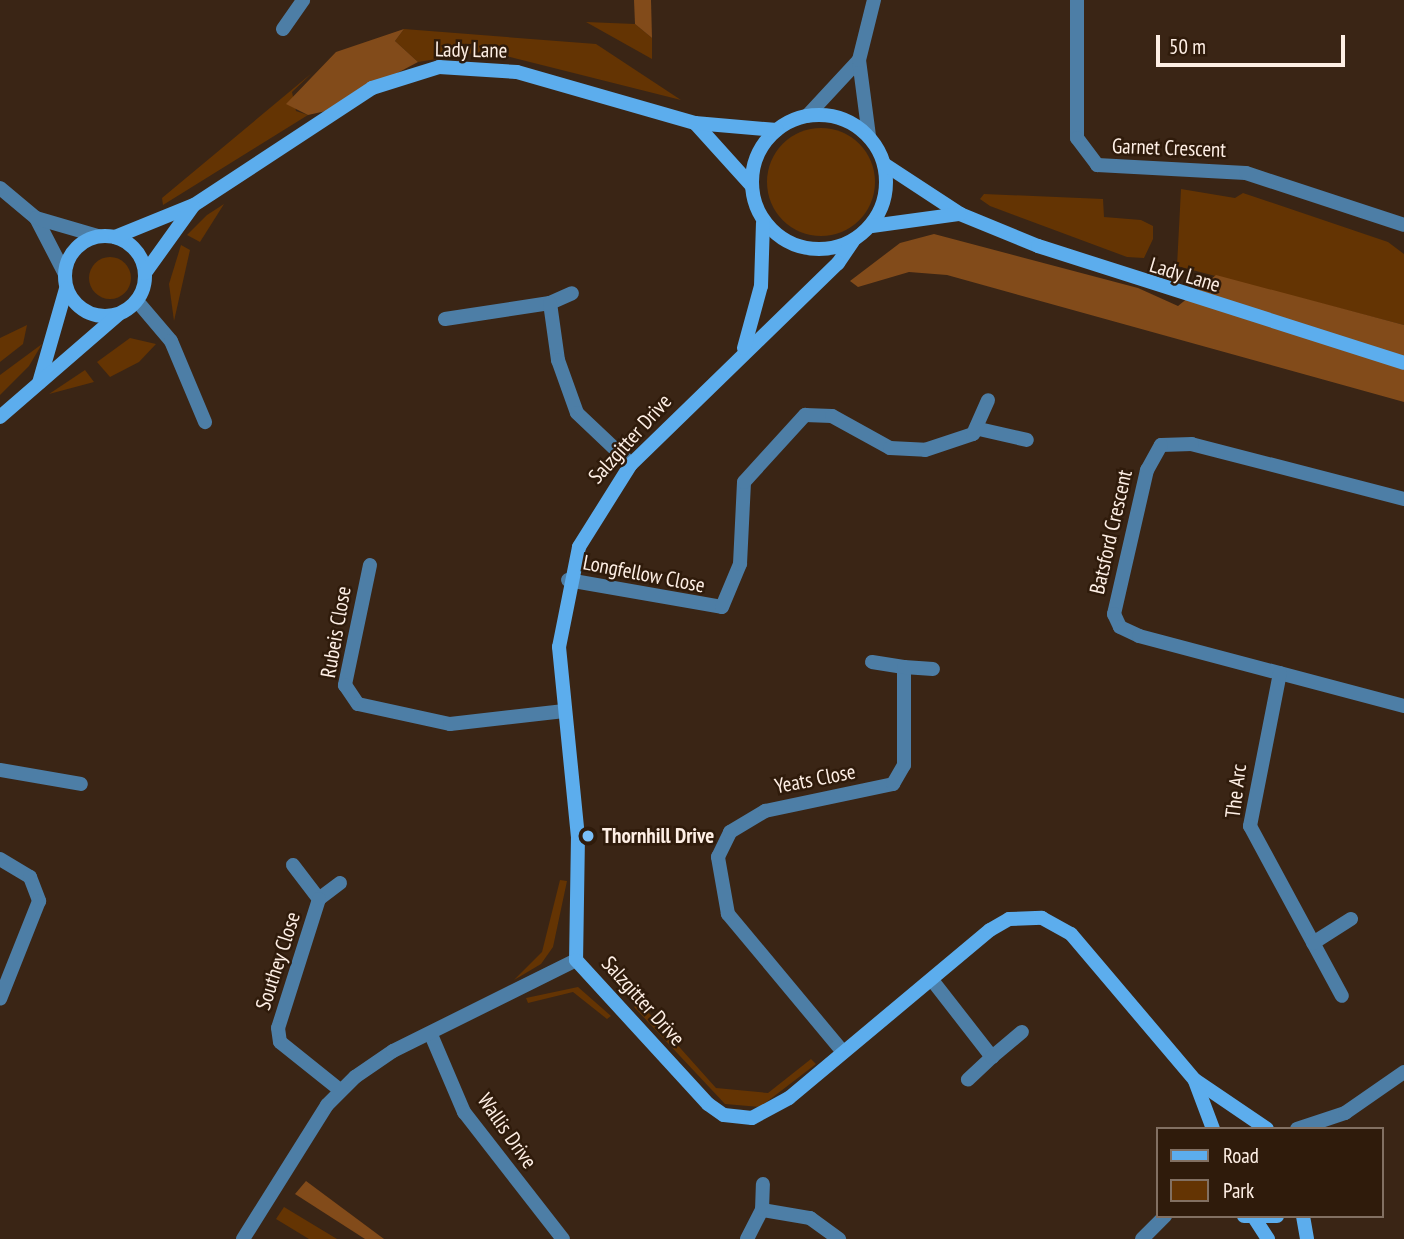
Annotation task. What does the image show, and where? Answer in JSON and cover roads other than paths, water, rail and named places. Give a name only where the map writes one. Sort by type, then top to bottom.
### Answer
[{"type":"street","points":[[283,29],[303,0]]},
{"type":"street","points":[[869,136],[859,60],[874,0]]},
{"type":"street","name":"Garnet Crescent","points":[[1077,0],[1077,138],[1097,166],[1245,173],[1404,225]]},
{"type":"street","points":[[807,116],[859,60]]},
{"type":"street","name":"Lady Lane","points":[[115,237],[194,205],[372,88],[439,67],[517,72],[695,123],[777,130]]},
{"type":"street","points":[[807,116],[838,119],[869,136]]},
{"type":"street","name":"Lady Lane","points":[[751,185],[757,153],[777,130],[807,116]]},
{"type":"street","points":[[695,123],[751,185],[763,223],[802,246],[853,241],[872,226]]},
{"type":"street","name":"Lady Lane","points":[[869,136],[884,164],[884,203],[872,226]]},
{"type":"street","name":"Lady Lane","points":[[884,164],[960,214],[1140,283],[1404,363]]},
{"type":"street","points":[[0,188],[36,218],[64,272],[66,289],[38,384]]},
{"type":"street","name":"Lady Lane","points":[[145,273],[194,205]]},
{"type":"street","name":"Lady Lane","points":[[872,226],[960,214]]},
{"type":"street","points":[[0,417],[137,301],[145,273],[139,254],[115,237],[98,236],[36,218]]},
{"type":"street","name":"Salzgitter Drive","points":[[743,349],[761,286],[763,223]]},
{"type":"street","points":[[64,272],[75,248],[98,236]]},
{"type":"street","name":"Salzgitter Drive","points":[[853,241],[838,263],[743,349],[631,464],[595,513],[568,580],[559,647],[578,825],[576,960],[724,1115],[752,1118],[772,1111],[1000,923],[1025,916],[1056,923],[1195,1080],[1264,1127]]},
{"type":"street","points":[[66,289],[87,313],[119,314]]},
{"type":"street","points":[[445,319],[550,303],[572,293]]},
{"type":"street","points":[[137,301],[171,341],[205,422]]},
{"type":"street","points":[[550,303],[558,360],[577,413],[631,464]]},
{"type":"street","points":[[988,400],[979,429],[1027,440]]},
{"type":"street","name":"Longfellow Close","points":[[568,580],[722,607],[740,564],[744,482],[805,415],[832,416],[907,451],[940,448],[979,429]]},
{"type":"street","name":"Batsford Crescent","points":[[1404,499],[1192,444],[1154,450],[1115,621],[1139,636],[1404,706]]},
{"type":"street","name":"Rubeis Close","points":[[370,565],[345,685],[358,704],[450,724],[564,711]]},
{"type":"street","points":[[872,662],[933,669]]},
{"type":"street","name":"Yeats Close","points":[[843,1052],[728,914],[718,857],[730,832],[765,811],[879,788],[898,779],[904,667]]},
{"type":"street","name":"The Arc","points":[[1280,673],[1251,826],[1342,996]]},
{"type":"street","points":[[0,770],[81,784]]},
{"type":"street","points":[[0,859],[22,869],[39,901],[0,999]]},
{"type":"street","name":"Southey Close","points":[[293,866],[319,899]]},
{"type":"street","name":"Southey Close","points":[[340,883],[319,899],[278,1036],[340,1090]]},
{"type":"street","points":[[1313,943],[1351,919]]},
{"type":"street","points":[[243,1239],[340,1090],[393,1051],[432,1037],[576,960]]},
{"type":"street","points":[[932,980],[992,1057]]},
{"type":"street","points":[[968,1079],[1022,1032]]},
{"type":"street","name":"Wallis Drive","points":[[432,1037],[464,1112],[563,1239]]},
{"type":"street","points":[[1303,1127],[1345,1113],[1404,1072]]},
{"type":"street","name":"Salzgitter Drive","points":[[1195,1080],[1212,1127]]},
{"type":"street","points":[[1337,1127],[1345,1113]]},
{"type":"street","points":[[747,1239],[762,1210],[763,1184]]},
{"type":"street","points":[[762,1210],[810,1218],[839,1239]]},
{"type":"street","points":[[1142,1239],[1163,1218]]},
{"type":"street","points":[[1249,1218],[1268,1239]]},
{"type":"street","points":[[1303,1218],[1307,1239]]},
{"type":"place","name":"Thornhill Drive","points":[[588,836]]}]
